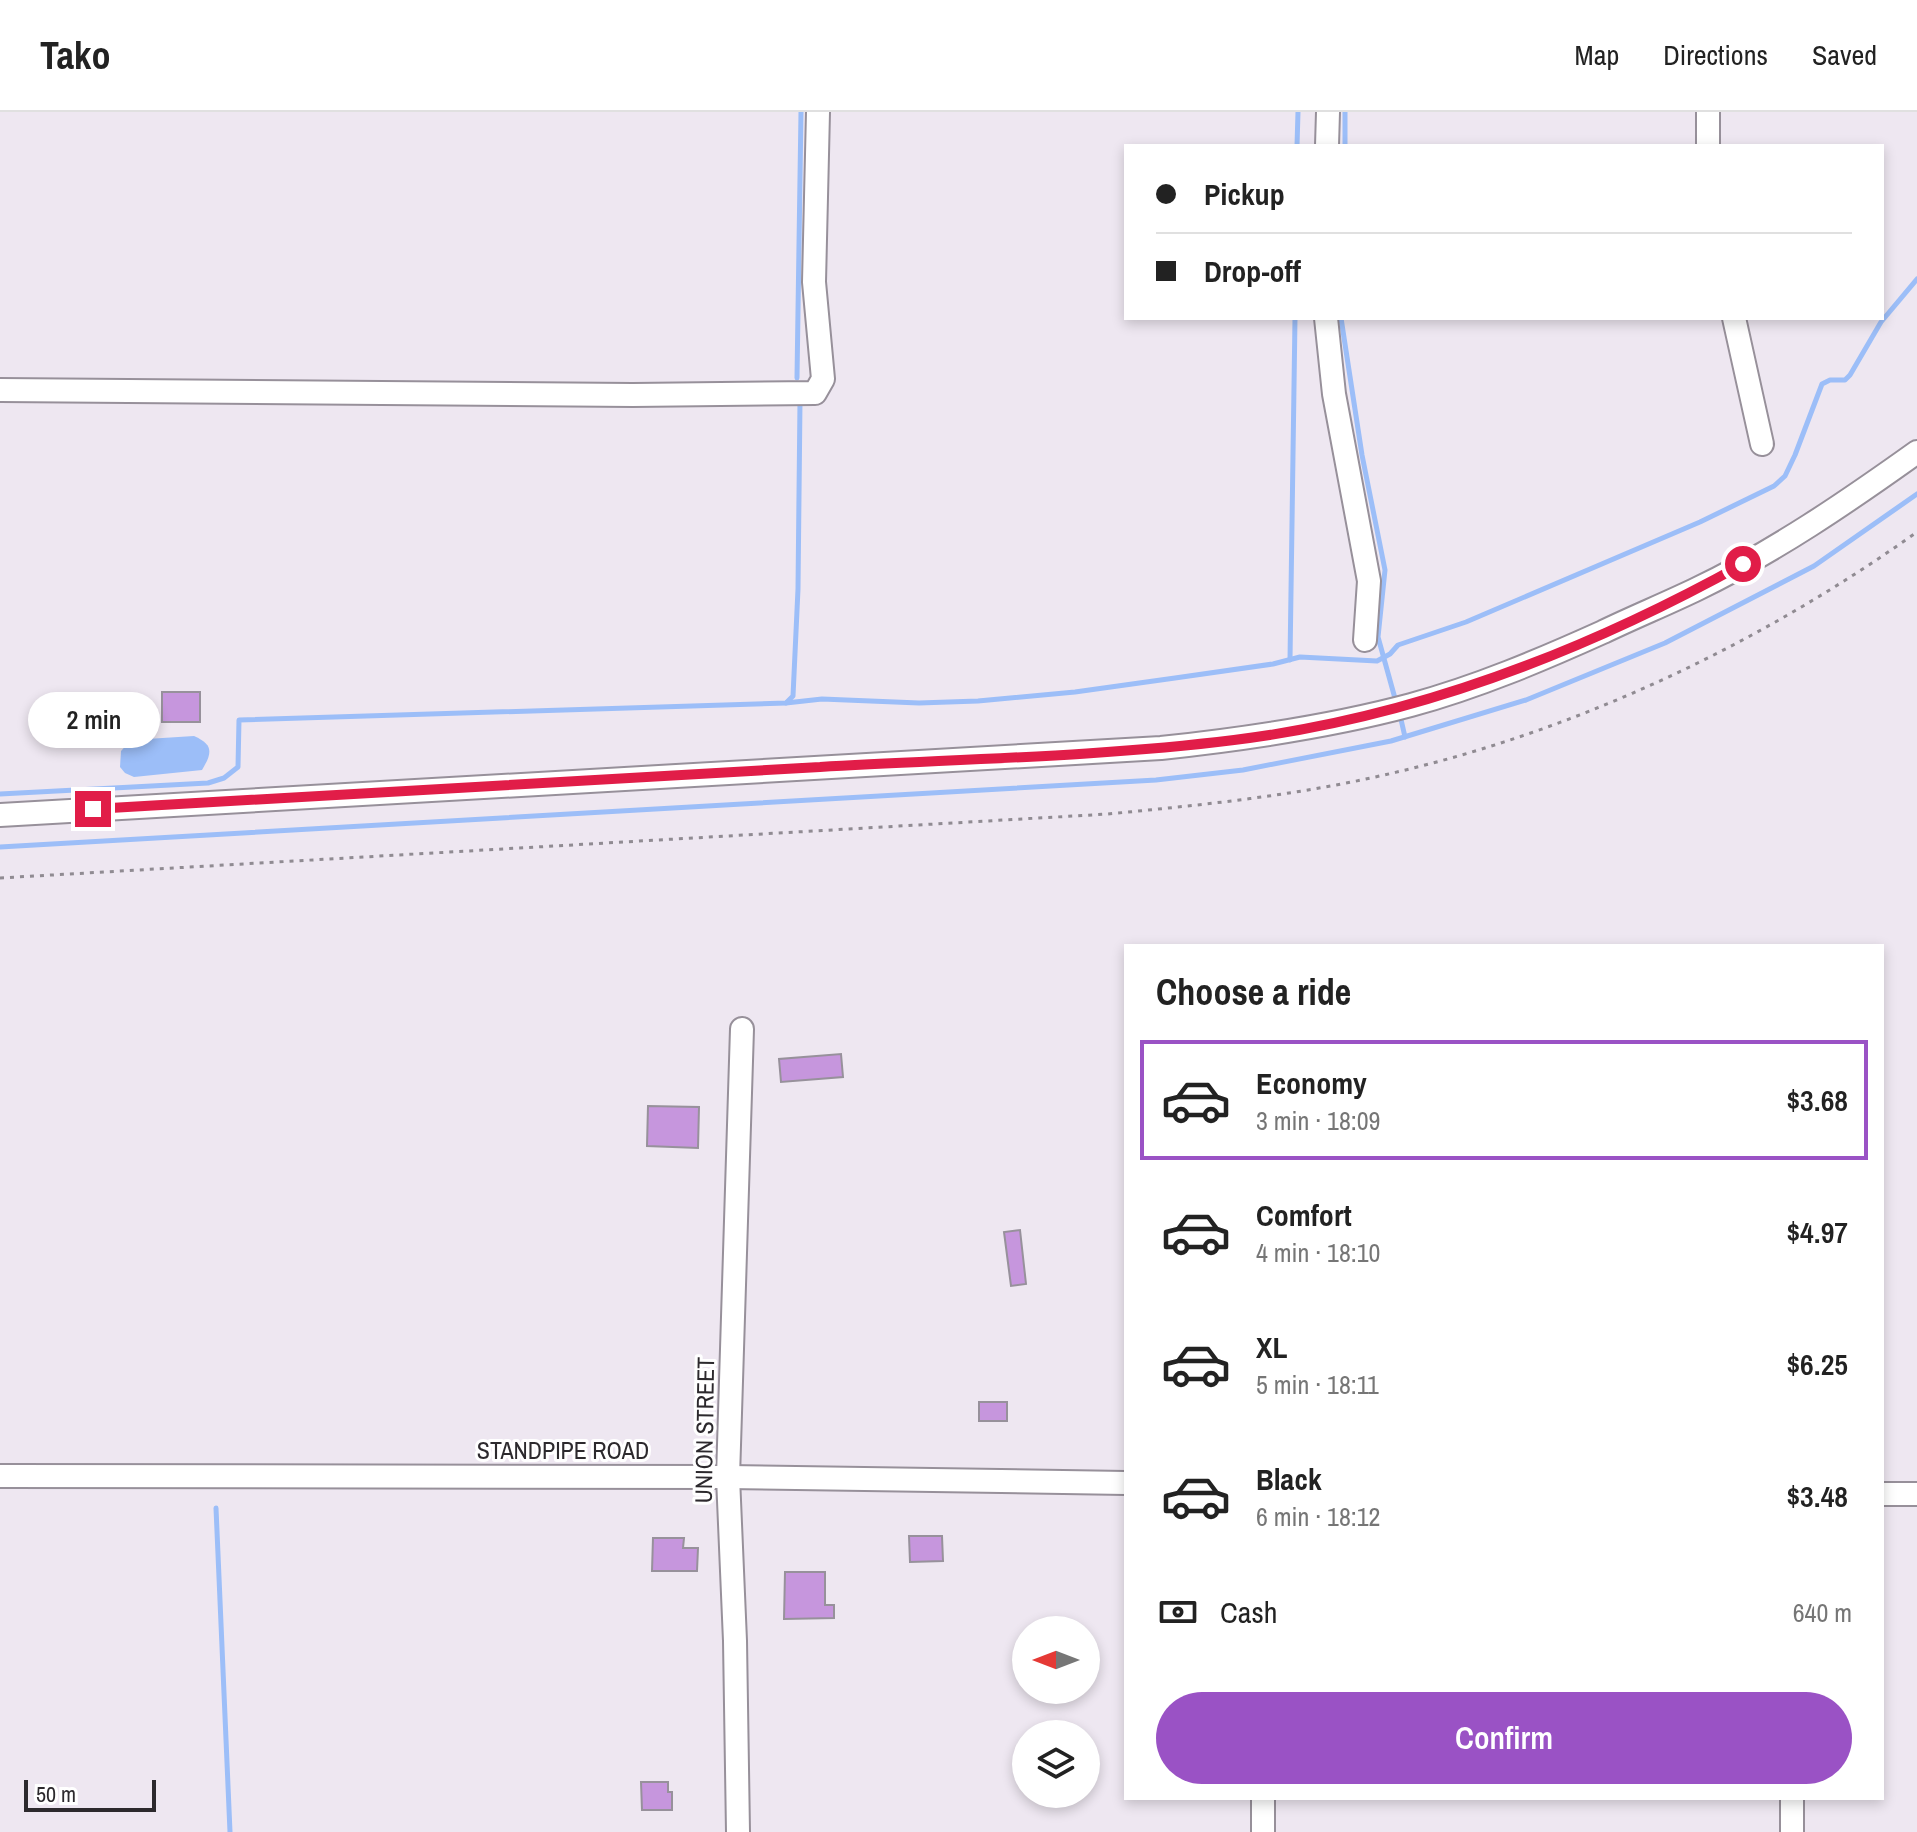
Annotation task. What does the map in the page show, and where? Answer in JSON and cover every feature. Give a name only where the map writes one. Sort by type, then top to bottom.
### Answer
[{"type":"street","points":[[0,390],[633,395],[815,393],[823,379],[814,282],[818,112]]},
{"type":"street","points":[[1327,144],[1328,112]]},
{"type":"street","points":[[1708,112],[1708,144]]},
{"type":"street","points":[[1326,320],[1334,394],[1369,581],[1365,640]]},
{"type":"street","points":[[1734,320],[1762,444]]},
{"type":"street","points":[[0,815],[1147,749],[1237,740],[1330,724],[1412,705],[1478,683],[1567,648],[1699,588],[1838,507],[1917,452]]},
{"type":"street","name":"UNION STREET","points":[[738,1832],[728,1477],[742,1029]]},
{"type":"street","name":"STANDPIPE ROAD","points":[[0,1476],[728,1477],[1124,1483]]},
{"type":"street","points":[[1884,1494],[1917,1494]]},
{"type":"street","points":[[1263,1800],[1263,1832]]},
{"type":"street","points":[[1792,1800],[1792,1832]]},
{"type":"path","points":[[0,878],[1108,814],[1235,801],[1312,789],[1386,775],[1528,733],[1674,675],[1754,635],[1917,532]]},
{"type":"water","points":[[194,736],[209,750],[202,770],[134,777],[120,767],[121,751],[131,740]]},
{"type":"building","points":[[162,692],[200,692],[200,722],[162,722]]},
{"type":"building","points":[[841,1054],[843,1077],[781,1082],[779,1059]]},
{"type":"building","points":[[648,1106],[699,1107],[698,1148],[647,1146]]},
{"type":"building","points":[[1020,1230],[1026,1284],[1011,1286],[1004,1232]]},
{"type":"building","points":[[979,1402],[1007,1402],[1007,1421],[979,1421]]},
{"type":"building","points":[[909,1536],[942,1536],[943,1561],[910,1562]]},
{"type":"building","points":[[653,1538],[684,1538],[683,1548],[698,1548],[697,1571],[652,1571]]},
{"type":"building","points":[[785,1572],[825,1572],[825,1605],[834,1605],[834,1618],[784,1619]]},
{"type":"building","points":[[641,1782],[668,1782],[668,1792],[672,1792],[672,1810],[642,1810]]},
{"type":"waterway","points":[[797,378],[801,112]]},
{"type":"waterway","points":[[1297,144],[1298,112]]},
{"type":"waterway","points":[[1345,112],[1345,144]]},
{"type":"waterway","points":[[1884,318],[1917,279]]},
{"type":"waterway","points":[[1290,660],[1295,320]]},
{"type":"waterway","points":[[1341,320],[1362,455],[1385,570],[1378,637],[1396,702]]},
{"type":"waterway","points":[[786,703],[822,699],[919,703],[978,701],[1075,692],[1273,664],[1300,657],[1377,661],[1398,645],[1466,622],[1700,522],[1774,486],[1785,476],[1795,455],[1822,384],[1830,380],[1845,380],[1850,375],[1883,320]]},
{"type":"waterway","points":[[0,794],[208,783],[224,778],[238,767],[239,720],[786,703],[793,696],[798,589],[800,401]]},
{"type":"waterway","points":[[0,847],[1156,780],[1243,770],[1391,741],[1526,700],[1665,643],[1814,566],[1917,494]]},
{"type":"waterway","points":[[1400,715],[1405,737]]},
{"type":"waterway","points":[[216,1508],[230,1832]]},
{"type":"route","points":[[93,809],[1161,748],[1237,740],[1330,724],[1412,705],[1478,683],[1567,648],[1699,588],[1743,564]]}]
